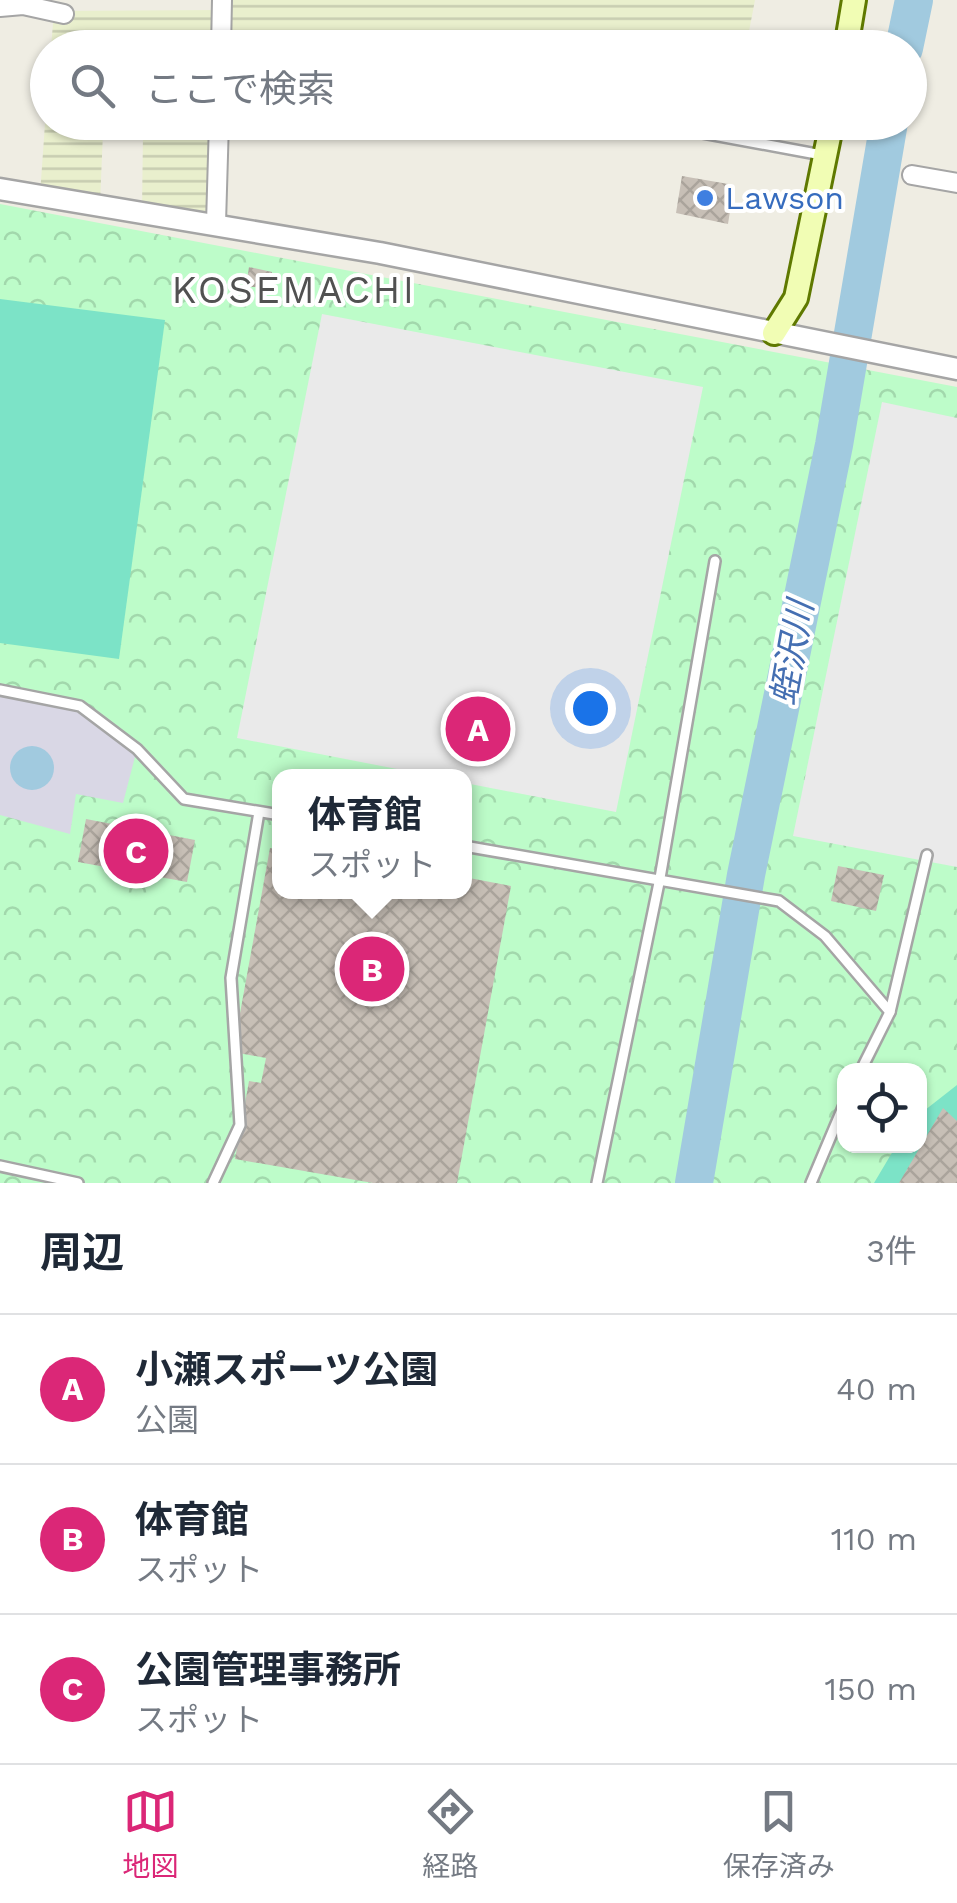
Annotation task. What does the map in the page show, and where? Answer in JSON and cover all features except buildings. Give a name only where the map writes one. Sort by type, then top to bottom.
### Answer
[{"type":"main road","points":[[849,30],[854,0]]},
{"type":"main road","points":[[774,333],[796,298],[829,140]]},
{"type":"street","points":[[222,0],[224,30]]},
{"type":"street","points":[[0,6],[23,3],[64,14]]},
{"type":"street","points":[[216,222],[218,140]]},
{"type":"street","points":[[912,174],[957,183]]},
{"type":"street","points":[[0,189],[216,222],[957,369]]},
{"type":"lane","points":[[739,140],[826,156]]},
{"type":"lane","points":[[597,1183],[660,878],[715,560]]},
{"type":"lane","points":[[0,690],[80,706],[137,748],[184,800],[272,814]]},
{"type":"lane","points":[[212,1183],[240,1125],[240,1070],[231,978],[259,812]]},
{"type":"lane","points":[[472,847],[779,901],[824,936],[890,1012]]},
{"type":"lane","points":[[864,1063],[890,1012],[927,856]]},
{"type":"lane","points":[[812,1183],[837,1122]]},
{"type":"lane","points":[[0,1166],[78,1183]]},
{"type":"green space","points":[[222,0],[755,0],[749,30],[52,30],[54,11],[221,10]]},
{"type":"green space","points":[[44,140],[103,140],[100,204],[40,195]]},
{"type":"green space","points":[[143,140],[218,140],[216,223],[142,210]]},
{"type":"green space","points":[[0,204],[957,387],[957,1183],[0,1183]]},
{"type":"green space","points":[[0,299],[165,320],[119,659],[0,643]]},
{"type":"green space","points":[[957,1085],[957,1183],[874,1183],[892,1153],[927,1153],[927,1109]]},
{"type":"shaded area","points":[[322,314],[703,387],[616,812],[472,784],[472,769],[397,769],[237,738]]},
{"type":"shaded area","points":[[882,402],[957,418],[957,867],[793,836]]},
{"type":"shaded area","points":[[0,690],[80,706],[137,749],[123,803],[76,794],[70,834],[0,815]]},
{"type":"water","points":[[32,746],[47,753],[54,768],[47,783],[32,790],[17,783],[10,768],[17,753]]},
{"type":"waterway","name":"蛭沢川","points":[[908,30],[914,0]]},
{"type":"waterway","name":"蛭沢川","points":[[694,1183],[746,875],[834,445],[886,140]]},
{"type":"place","name":"Lawson","points":[[705,198]]},
{"type":"place","name":"小瀬スポーツ公園","points":[[478,729]]},
{"type":"place","name":"公園管理事務所","points":[[136,851]]},
{"type":"place","name":"体育館","points":[[372,969]]},
{"type":"district","name":"KOSEMACHI","points":[[294,290]]}]
